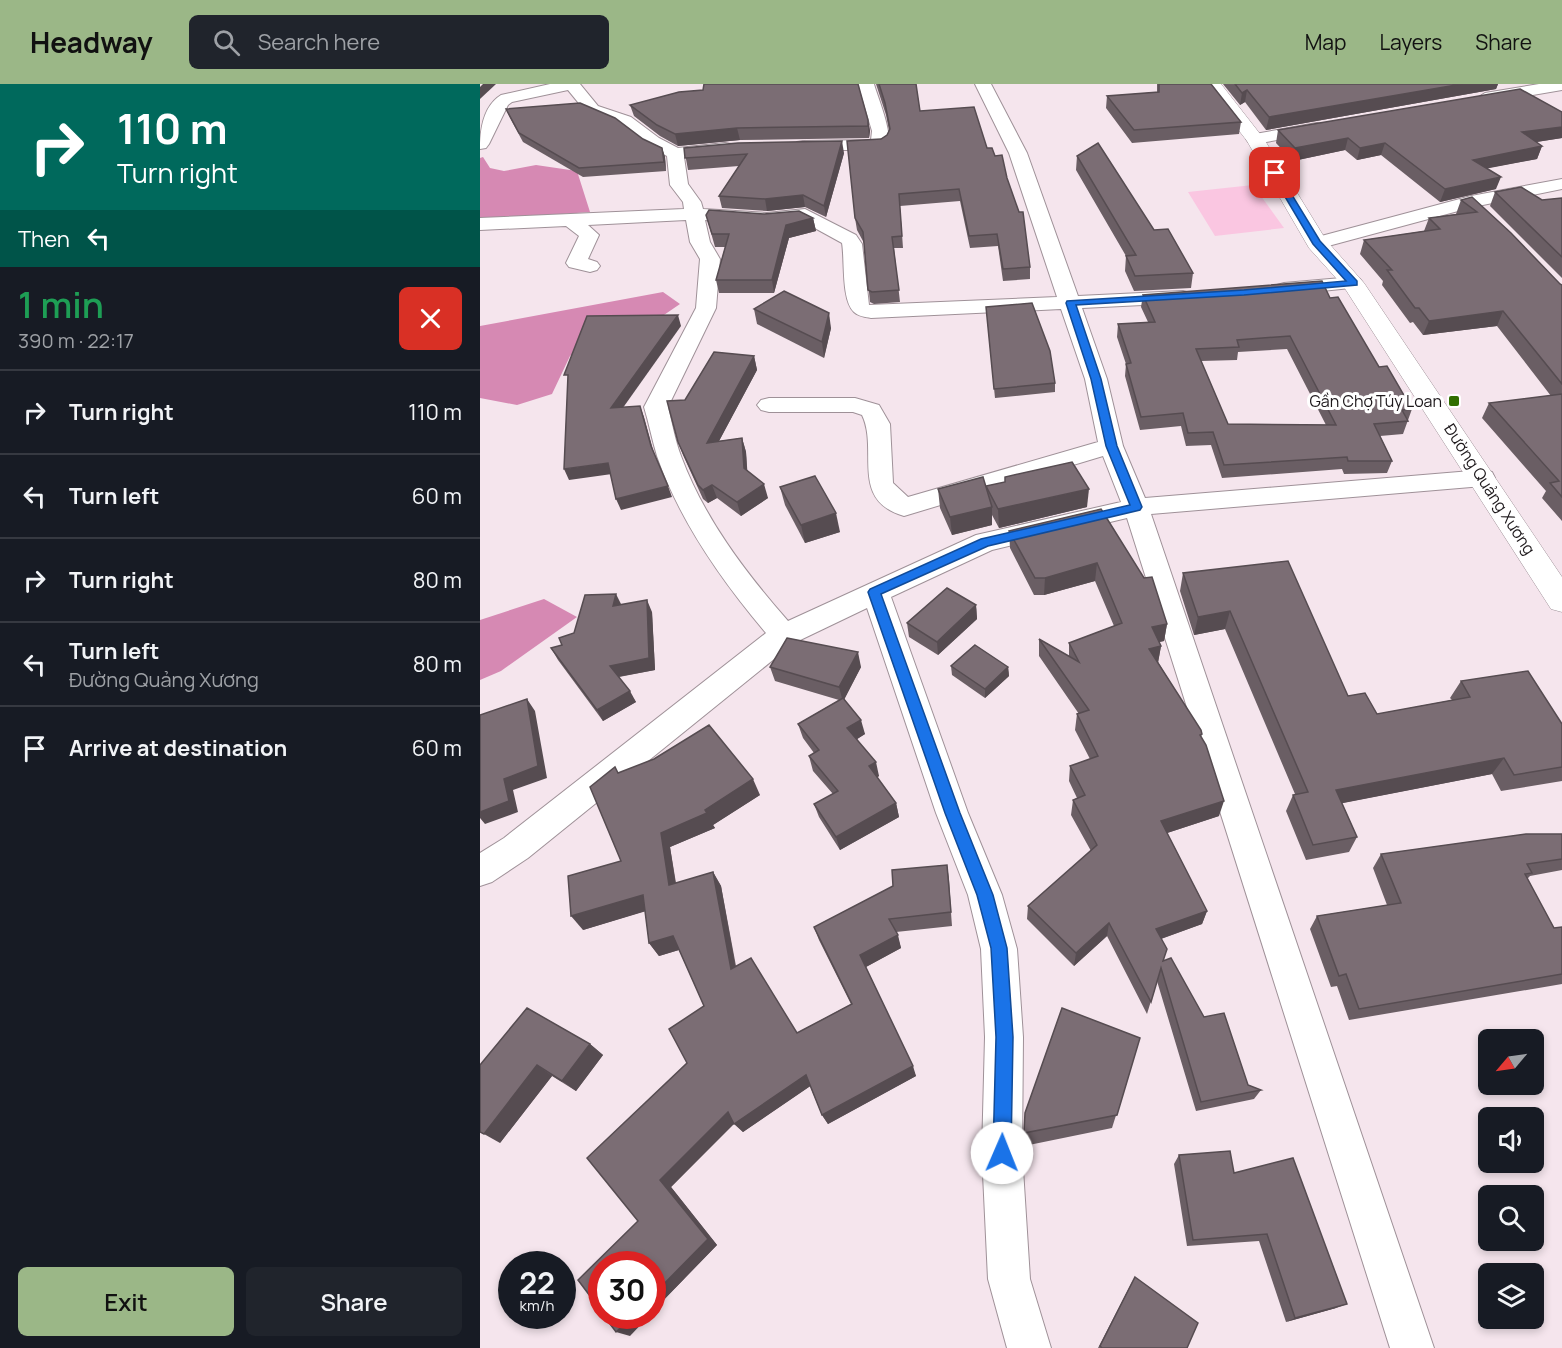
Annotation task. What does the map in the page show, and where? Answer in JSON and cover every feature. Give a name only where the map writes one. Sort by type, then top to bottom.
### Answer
[{"type":"street","points":[[480,144],[501,102],[507,98],[572,84],[592,110],[625,121],[675,153],[740,147]]},
{"type":"street","points":[[790,146],[880,143],[880,131],[866,84]]},
{"type":"street","points":[[983,84],[1018,153],[1096,379],[1111,446],[1136,507],[1412,1348]]},
{"type":"street","name":"Đường Quảng Xương","points":[[1212,84],[1255,139],[1317,243],[1353,283],[1483,478],[1555,576],[1562,601]]},
{"type":"street","points":[[1471,101],[1562,85]]},
{"type":"street","points":[[1255,139],[1334,125]]},
{"type":"street","points":[[675,153],[679,185],[692,202],[700,242],[710,259],[706,308],[657,407],[670,459],[696,514],[753,600],[784,635]]},
{"type":"street","points":[[1317,243],[1471,202],[1562,184]]},
{"type":"street","points":[[1471,202],[1488,218]]},
{"type":"street","points":[[480,224],[694,214],[766,219],[806,215],[824,226],[841,232],[852,244],[858,303],[867,311],[1201,296]]},
{"type":"street","points":[[572,221],[589,236],[576,263],[590,266]]},
{"type":"street","points":[[1266,291],[1353,283]]},
{"type":"street","points":[[769,405],[855,405],[871,411],[878,424],[881,484],[891,498],[904,507],[1111,446]]},
{"type":"street","points":[[480,871],[516,848],[784,635],[985,542],[1136,507],[1483,478]]},
{"type":"street","points":[[874,592],[952,813],[985,895],[999,948],[1004,1037],[1002,1153],[1009,1280],[1029,1348]]},
{"type":"shaded area","points":[[483,157],[490,168],[504,171],[536,165],[577,171],[590,212],[480,220],[480,158]]},
{"type":"shaded area","points":[[1253,185],[1284,228],[1215,236],[1188,192]]},
{"type":"shaded area","points":[[663,292],[680,304],[661,317],[607,323],[570,356],[552,394],[517,405],[480,398],[480,326]]},
{"type":"shaded area","points":[[544,599],[577,617],[501,671],[480,680],[480,620]]},
{"type":"building","points":[[704,84],[858,84],[868,126],[737,128],[675,134],[657,125],[630,105],[679,92],[703,90]]},
{"type":"building","points":[[879,84],[916,84],[920,111],[974,107],[987,148],[992,148],[995,156],[1002,155],[1019,212],[1023,212],[1030,267],[1003,269],[997,234],[969,236],[959,189],[899,194],[902,236],[892,237],[899,290],[872,292],[868,290],[863,232],[855,218],[847,141],[881,139],[887,135],[890,129]]},
{"type":"building","points":[[1159,84],[1211,84],[1241,122],[1134,130],[1107,96],[1159,92]]},
{"type":"building","points":[[1235,84],[1462,84],[1269,117],[1247,90],[1242,93]]},
{"type":"building","points":[[1520,89],[1562,112],[1562,127],[1522,132],[1542,146],[1473,160],[1501,177],[1445,189],[1385,143],[1360,148],[1348,138],[1295,148],[1278,130]]},
{"type":"building","points":[[580,103],[615,118],[643,139],[662,148],[664,162],[579,168],[519,133],[506,109]]},
{"type":"building","points":[[842,141],[824,206],[803,195],[765,199],[719,196],[747,154],[685,158],[684,148],[738,143]]},
{"type":"building","points":[[1098,143],[1154,230],[1168,229],[1193,273],[1135,276],[1126,256],[1136,255],[1077,156]]},
{"type":"building","points":[[1521,187],[1542,200],[1562,198],[1562,257],[1495,192]]},
{"type":"building","points":[[1472,197],[1562,285],[1562,384],[1503,311],[1429,321],[1419,308],[1415,308],[1387,270],[1392,270],[1364,240],[1440,229],[1429,218],[1477,212],[1461,200]]},
{"type":"building","points":[[709,210],[764,214],[799,211],[813,218],[786,225],[772,280],[716,280],[729,234],[712,234],[706,215]]},
{"type":"building","points":[[1322,281],[1330,298],[1338,297],[1379,367],[1387,366],[1412,409],[1402,410],[1408,421],[1374,424],[1392,461],[1348,461],[1347,457],[1224,465],[1213,432],[1188,433],[1183,413],[1141,417],[1126,364],[1131,363],[1118,324],[1155,322],[1143,295]],"holes":[[[1290,336],[1336,425],[1228,424],[1196,349],[1239,347],[1237,340]]]},
{"type":"building","points":[[784,291],[829,313],[822,342],[754,309]]},
{"type":"building","points":[[1032,303],[1050,351],[1055,383],[994,389],[986,307]]},
{"type":"building","points":[[678,315],[611,408],[640,406],[651,446],[668,486],[616,499],[608,463],[564,469],[568,375],[564,375],[587,316]]},
{"type":"building","points":[[714,352],[754,356],[707,443],[742,438],[744,468],[764,484],[737,502],[712,485],[703,490],[698,485],[678,442],[667,401],[685,400]]},
{"type":"building","points":[[1562,394],[1562,497],[1550,483],[1559,481],[1489,403]]},
{"type":"building","points":[[1072,462],[1089,489],[998,509],[986,486],[1005,482],[1005,477]]},
{"type":"building","points":[[815,476],[836,513],[801,525],[780,487]]},
{"type":"building","points":[[983,477],[992,507],[950,517],[938,489]]},
{"type":"building","points":[[1101,509],[1144,578],[1152,577],[1167,624],[1152,627],[1161,646],[1149,649],[1201,730],[1200,735],[1206,745],[1224,801],[1161,821],[1207,911],[1156,929],[1167,949],[1163,961],[1171,958],[1204,1017],[1224,1013],[1248,1085],[1261,1090],[1201,1102],[1161,968],[1151,1002],[1109,923],[1076,953],[1028,906],[1097,845],[1073,800],[1085,795],[1070,766],[1098,756],[1077,714],[1089,710],[1039,639],[1079,662],[1069,643],[1122,623],[1097,563],[1045,578],[1035,578],[1009,531]]},
{"type":"building","points":[[1288,561],[1348,696],[1365,693],[1377,714],[1470,697],[1461,681],[1528,671],[1562,724],[1562,767],[1514,775],[1504,758],[1336,790],[1357,837],[1313,845],[1293,795],[1308,792],[1230,611],[1198,617],[1183,573]]},
{"type":"building","points":[[947,588],[976,605],[937,642],[907,623]]},
{"type":"building","points":[[616,594],[613,606],[647,600],[649,658],[610,666],[630,691],[597,710],[551,648],[562,645],[559,638],[574,633],[585,595]]},
{"type":"building","points":[[787,638],[858,652],[839,687],[770,667]]},
{"type":"building","points":[[975,645],[1008,667],[985,689],[951,666]]},
{"type":"building","points":[[843,698],[861,720],[847,728],[876,762],[869,766],[896,803],[836,837],[814,804],[838,791],[809,756],[819,750],[798,724]]},
{"type":"building","points":[[527,699],[538,766],[504,779],[509,801],[480,812],[480,715]]},
{"type":"building","points":[[709,725],[753,779],[705,810],[707,813],[661,833],[669,885],[713,872],[731,969],[751,958],[797,1033],[852,1004],[814,927],[893,886],[892,870],[947,865],[951,912],[889,919],[898,935],[860,955],[913,1066],[822,1115],[806,1075],[734,1124],[728,1112],[660,1180],[708,1239],[666,1282],[666,1251],[607,1251],[638,1221],[587,1158],[687,1063],[669,1029],[704,1006],[673,936],[649,943],[643,895],[571,916],[568,876],[621,861],[590,787],[615,767],[618,773],[654,759]]},
{"type":"building","points":[[1526,834],[1562,834],[1562,859],[1527,864],[1532,873],[1525,874],[1554,928],[1562,927],[1562,974],[1359,1009],[1346,974],[1339,976],[1317,916],[1401,903],[1381,854]]},
{"type":"building","points":[[527,1008],[590,1044],[562,1081],[537,1065],[484,1134],[480,1132],[480,1065]]},
{"type":"building","points":[[1062,1008],[1140,1038],[1117,1115],[1024,1133],[1025,1113]]},
{"type":"building","points":[[1230,1151],[1234,1173],[1293,1158],[1347,1304],[1295,1318],[1267,1234],[1193,1240],[1179,1155]]},
{"type":"building","points":[[588,1270],[588,1293],[578,1280]]},
{"type":"building","points":[[1135,1277],[1198,1323],[1187,1348],[1102,1348],[1100,1346]]},
{"type":"place","name":"Gần Chợ Túy Loan","points":[[1454,401]]},
{"type":"route","points":[[1002,1153],[1004,1037],[999,948],[985,895],[952,813],[874,592],[985,542],[1136,507],[1111,446],[1096,379],[1070,303],[1244,293],[1353,283],[1317,243],[1275,173]]}]
